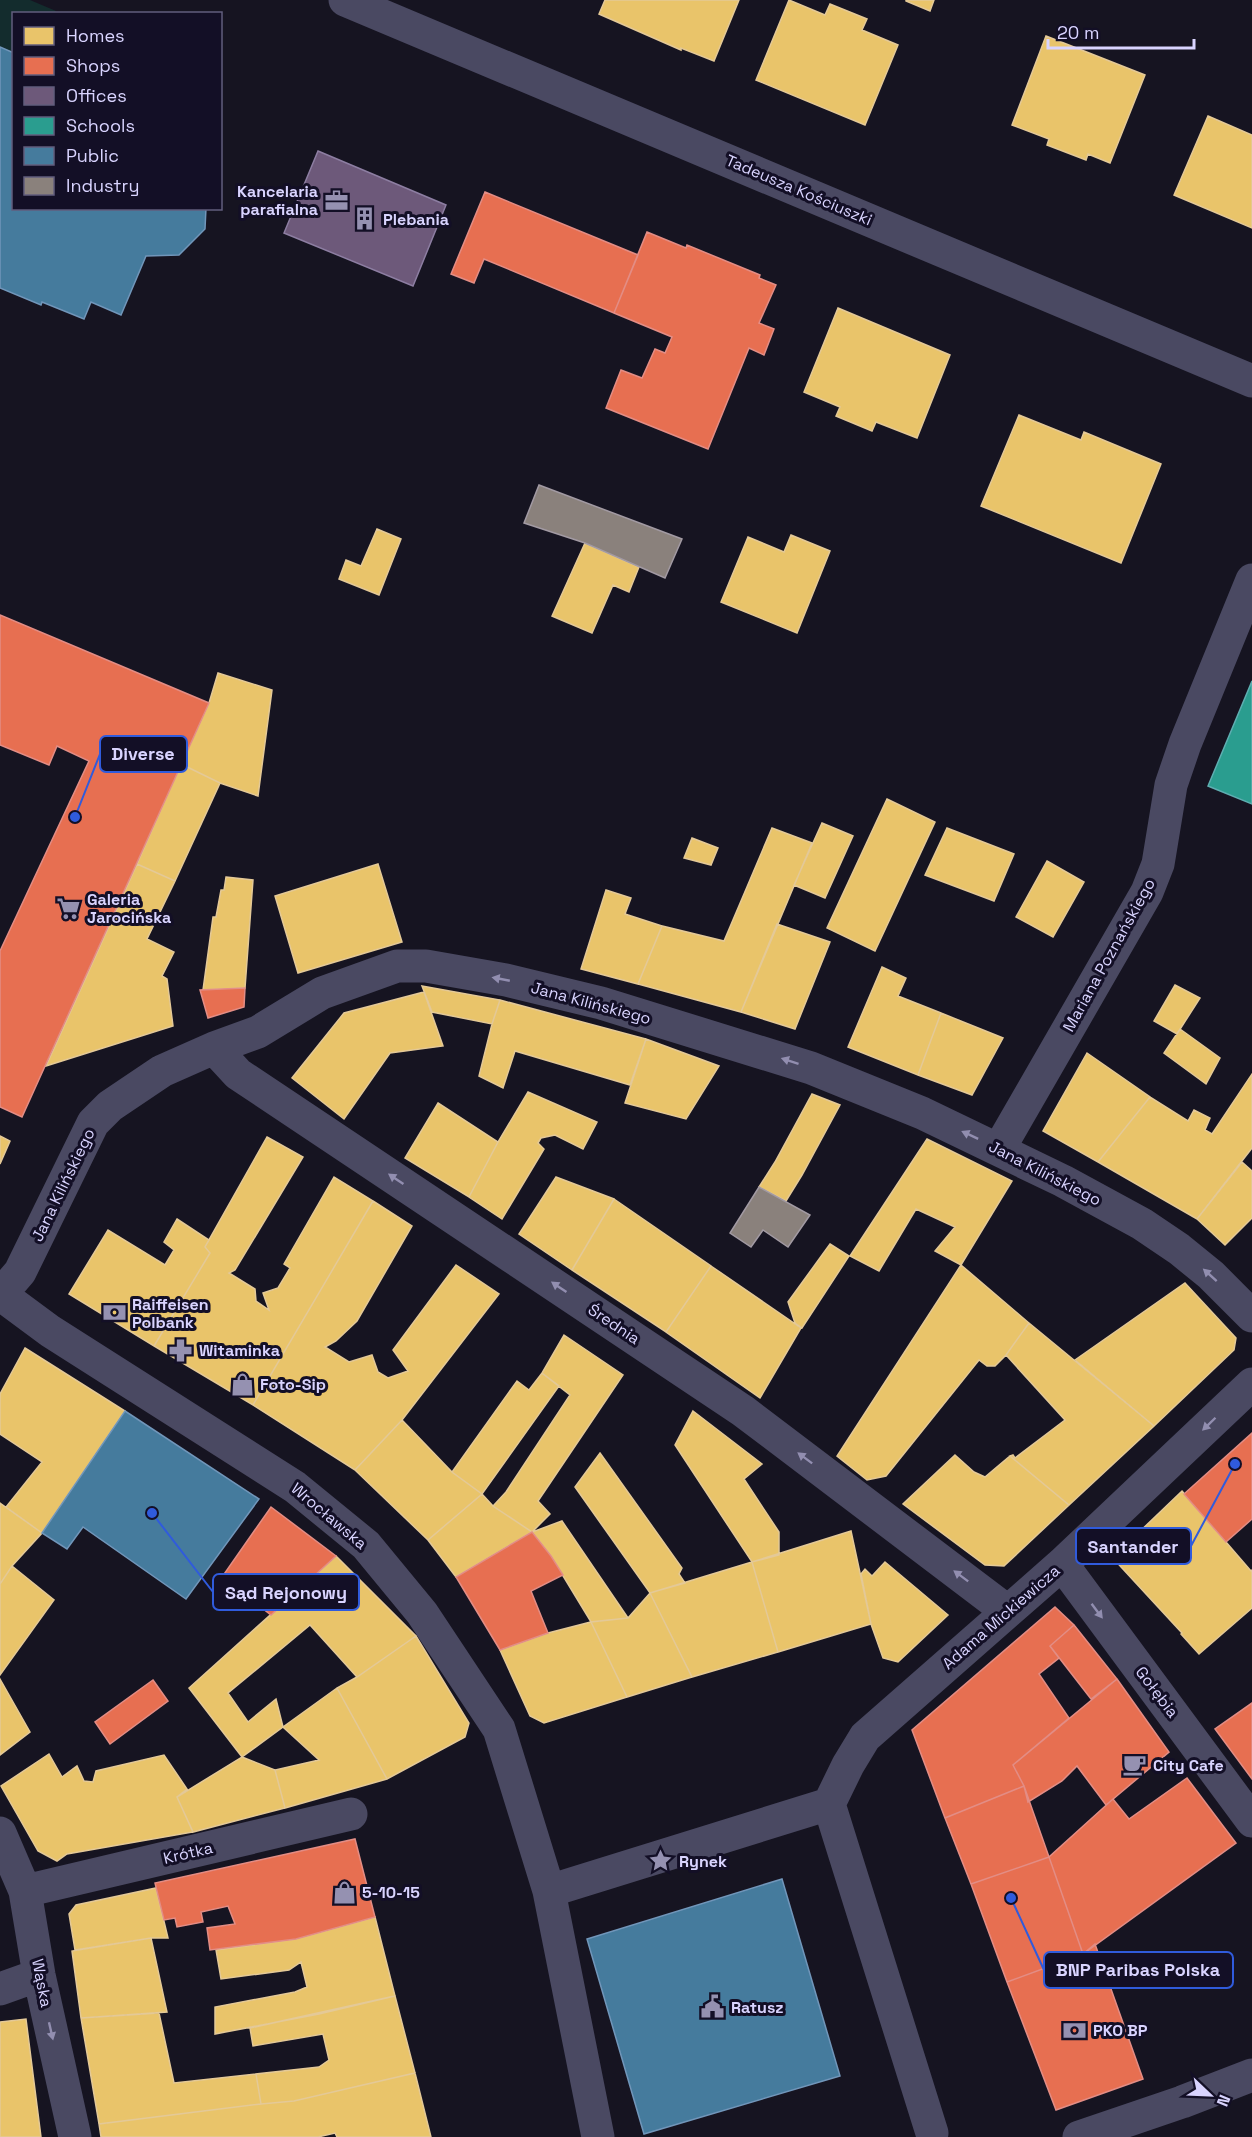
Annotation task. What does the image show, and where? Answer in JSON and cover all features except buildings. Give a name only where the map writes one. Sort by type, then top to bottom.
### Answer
[{"type":"street","name":"Tadeusza Kościuszki","points":[[345,0],[1252,381]]},
{"type":"street","name":"Mariana Poznańskiego","points":[[999,1149],[1147,892],[1158,864],[1171,785],[1252,580]]},
{"type":"street","name":"Jana Kilińskiego","points":[[0,1296],[20,1272],[93,1124],[110,1106],[162,1071],[258,1032],[322,993],[397,966],[426,966],[506,980],[590,1001],[758,1050],[812,1068],[922,1113],[999,1149],[1142,1224],[1203,1268],[1252,1316]]},
{"type":"street","name":"Średnia","points":[[214,1048],[238,1074],[743,1411],[1007,1611]]},
{"type":"street","name":"Wrocławska","points":[[0,1296],[295,1487],[366,1545],[422,1613],[499,1729],[537,1846],[549,1891]]},
{"type":"street","name":"Adama Mickiewicza","points":[[829,1804],[865,1737],[1062,1564],[1252,1384]]},
{"type":"street","name":"Gołębia","points":[[1062,1564],[1252,1821]]},
{"type":"street","points":[[598,2137],[549,1891],[829,1804],[932,2136]]},
{"type":"street","name":"Krótka","points":[[25,1891],[351,1814]]},
{"type":"street","name":"Wąska","points":[[0,1833],[25,1891],[39,1975],[75,2137]]},
{"type":"street","points":[[0,1989],[39,1975]]},
{"type":"street","points":[[1079,2137],[1182,2102],[1252,2075]]},
{"type":"green space","points":[[0,0],[30,0],[56,11],[12,12],[12,54],[0,49]]},
{"type":"place","name":"Kancelaria parafialna","points":[[336,200]]},
{"type":"place","name":"Plebania","points":[[365,219]]},
{"type":"place","name":"Diverse","points":[[75,817]]},
{"type":"place","name":"Galeria Jarocińska","points":[[69,908]]},
{"type":"place","name":"Raiffeisen Polbank","points":[[114,1313]]},
{"type":"place","name":"Witaminka","points":[[181,1350]]},
{"type":"place","name":"Foto-Sip","points":[[242,1384]]},
{"type":"place","name":"Santander","points":[[1235,1464]]},
{"type":"place","name":"Sąd Rejonowy","points":[[152,1513]]},
{"type":"place","name":"City Cafe","points":[[1135,1765]]},
{"type":"place","name":"Rynek","points":[[661,1861]]},
{"type":"place","name":"5-10-15","points":[[344,1892]]},
{"type":"place","name":"BNP Paribas Polska","points":[[1011,1898]]},
{"type":"place","name":"Ratusz","points":[[713,2007]]},
{"type":"place","name":"PKO BP","points":[[1075,2030]]}]
